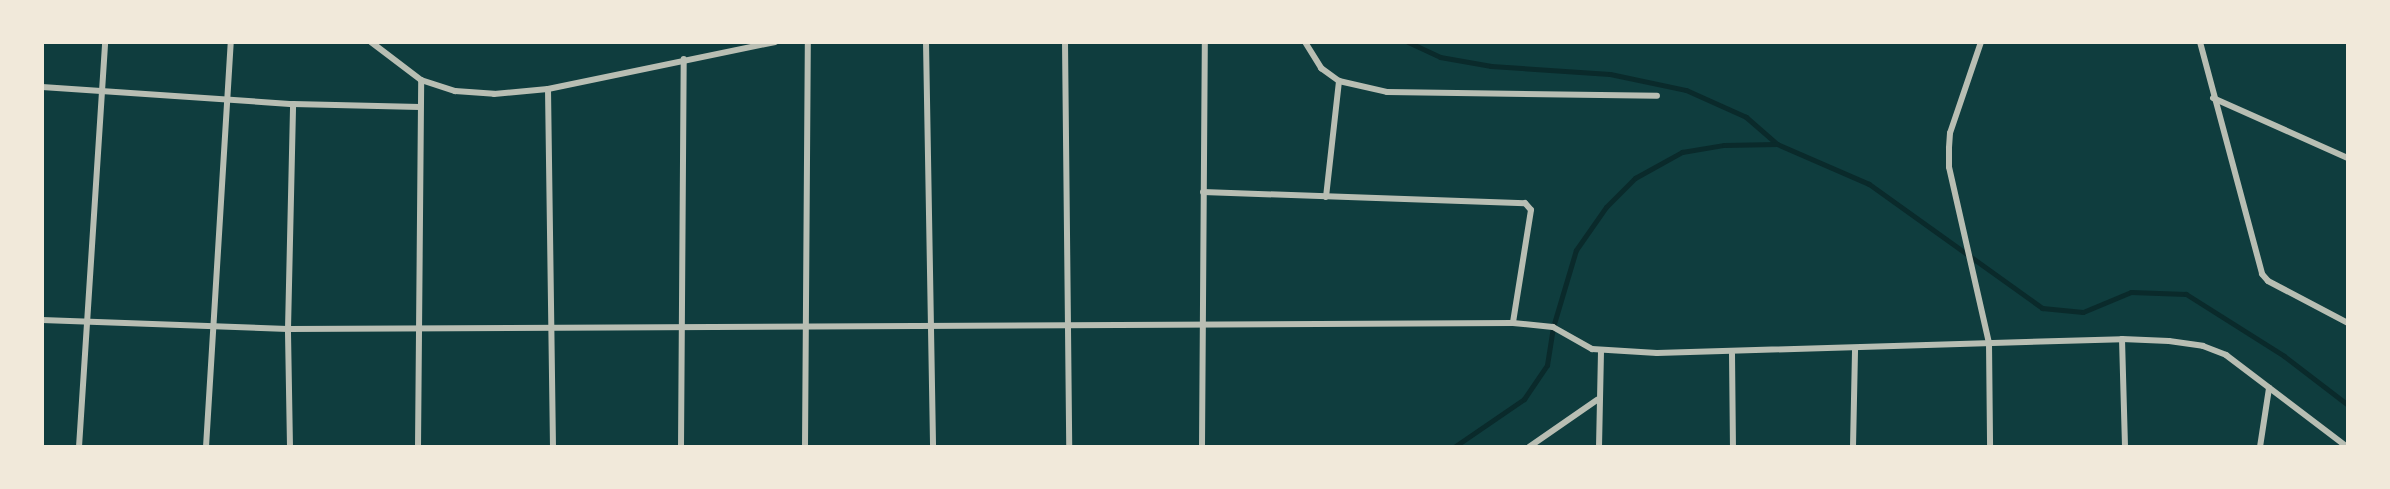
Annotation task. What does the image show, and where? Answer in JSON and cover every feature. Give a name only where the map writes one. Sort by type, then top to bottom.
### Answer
[{"type":"street","points":[[79,447],[105,42]]},
{"type":"street","points":[[206,447],[231,42]]},
{"type":"street","points":[[371,42],[421,80],[471,93],[548,89],[774,42]]},
{"type":"street","points":[[805,447],[808,326],[808,42]]},
{"type":"street","points":[[926,42],[933,447]]},
{"type":"street","points":[[1065,42],[1069,447]]},
{"type":"street","points":[[1202,447],[1201,327],[1205,42]]},
{"type":"street","points":[[1305,42],[1321,68],[1338,81],[1413,95],[1657,96]]},
{"type":"street","points":[[1981,42],[1950,133],[1949,167],[1989,344],[1990,447]]},
{"type":"street","points":[[2200,42],[2213,98],[2262,274],[2348,323]]},
{"type":"street","points":[[681,447],[684,59]]},
{"type":"street","points":[[418,447],[421,80]]},
{"type":"street","points":[[1326,197],[1338,81]]},
{"type":"street","points":[[42,87],[293,104],[420,107]]},
{"type":"street","points":[[548,89],[553,447]]},
{"type":"street","points":[[2213,98],[2348,158]]},
{"type":"street","points":[[290,447],[288,329],[293,104]]},
{"type":"street","points":[[1203,192],[1528,204],[1531,210],[1513,323]]},
{"type":"street","points":[[42,320],[213,329],[1067,325],[1201,327],[1513,323],[1553,327],[1581,344],[1601,350],[1732,354],[2122,339],[2203,346],[2226,356],[2347,447]]},
{"type":"street","points":[[2122,339],[2125,447]]},
{"type":"street","points":[[1853,447],[1855,349]]},
{"type":"street","points":[[1599,447],[1597,400],[1601,350]]},
{"type":"street","points":[[1732,354],[1733,447]]},
{"type":"street","points":[[2260,447],[2269,388]]},
{"type":"street","points":[[1529,447],[1597,400]]},
{"type":"waterway","points":[[1408,42],[1440,57],[1491,66],[1610,74],[1686,90],[1746,117],[1777,144],[1869,184],[2042,308],[2083,312],[2131,292],[2186,294],[2284,356],[2348,405]]},
{"type":"waterway","points":[[1454,447],[1524,399],[1547,365],[1553,327],[1576,250],[1606,207],[1635,178],[1682,152],[1724,145],[1777,144]]}]
